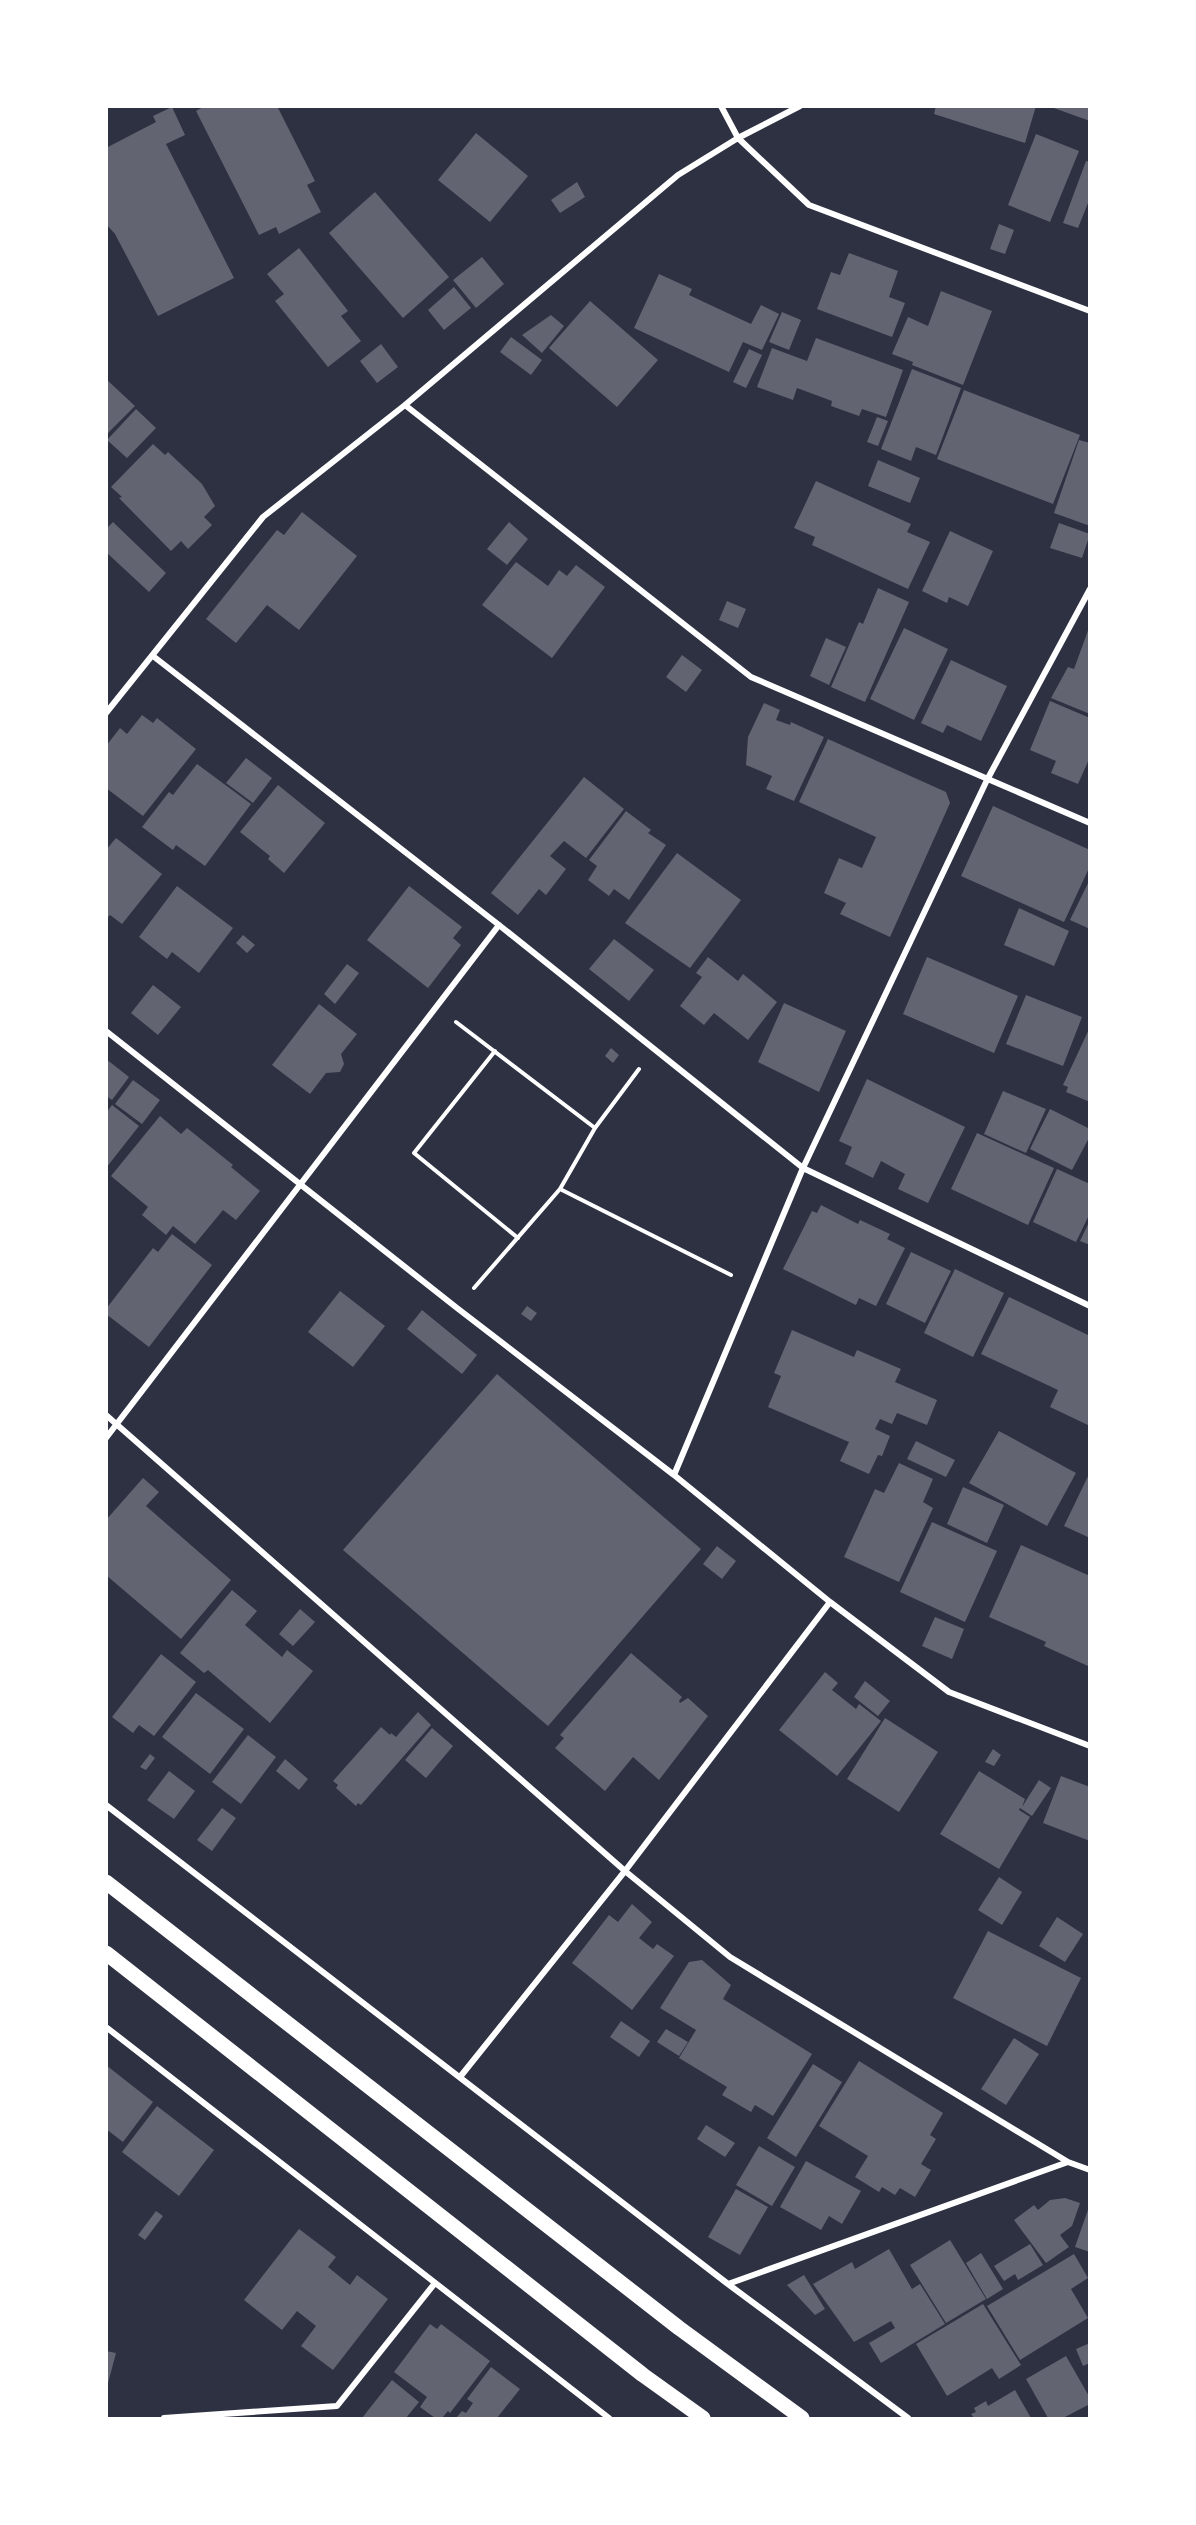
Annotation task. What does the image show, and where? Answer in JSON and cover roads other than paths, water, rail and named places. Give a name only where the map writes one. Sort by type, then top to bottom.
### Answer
[{"type":"main road","points":[[106,1882],[679,2328],[802,2418]]},
{"type":"main road","points":[[106,1953],[643,2375],[703,2418]]},
{"type":"street","points":[[721,106],[738,138],[809,205],[1089,310]]},
{"type":"street","points":[[106,713],[263,517],[405,405],[678,175],[738,138],[800,106]]},
{"type":"street","points":[[405,405],[751,677],[1089,823]]},
{"type":"street","points":[[674,1475],[803,1168],[987,780],[1089,589]]},
{"type":"street","points":[[153,656],[499,925],[803,1168],[1089,1306]]},
{"type":"street","points":[[106,1438],[499,925]]},
{"type":"street","points":[[106,1031],[457,1308],[674,1475],[830,1602],[949,1692],[1089,1746]]},
{"type":"street","points":[[106,1415],[625,1871],[730,1957],[1068,2162],[1089,2170]]},
{"type":"street","points":[[460,2077],[625,1871],[830,1602]]},
{"type":"street","points":[[106,1805],[728,2284],[908,2418]]},
{"type":"street","points":[[106,2027],[609,2418]]},
{"type":"street","points":[[728,2284],[1068,2162]]},
{"type":"street","points":[[164,2418],[337,2406],[435,2283]]}]
